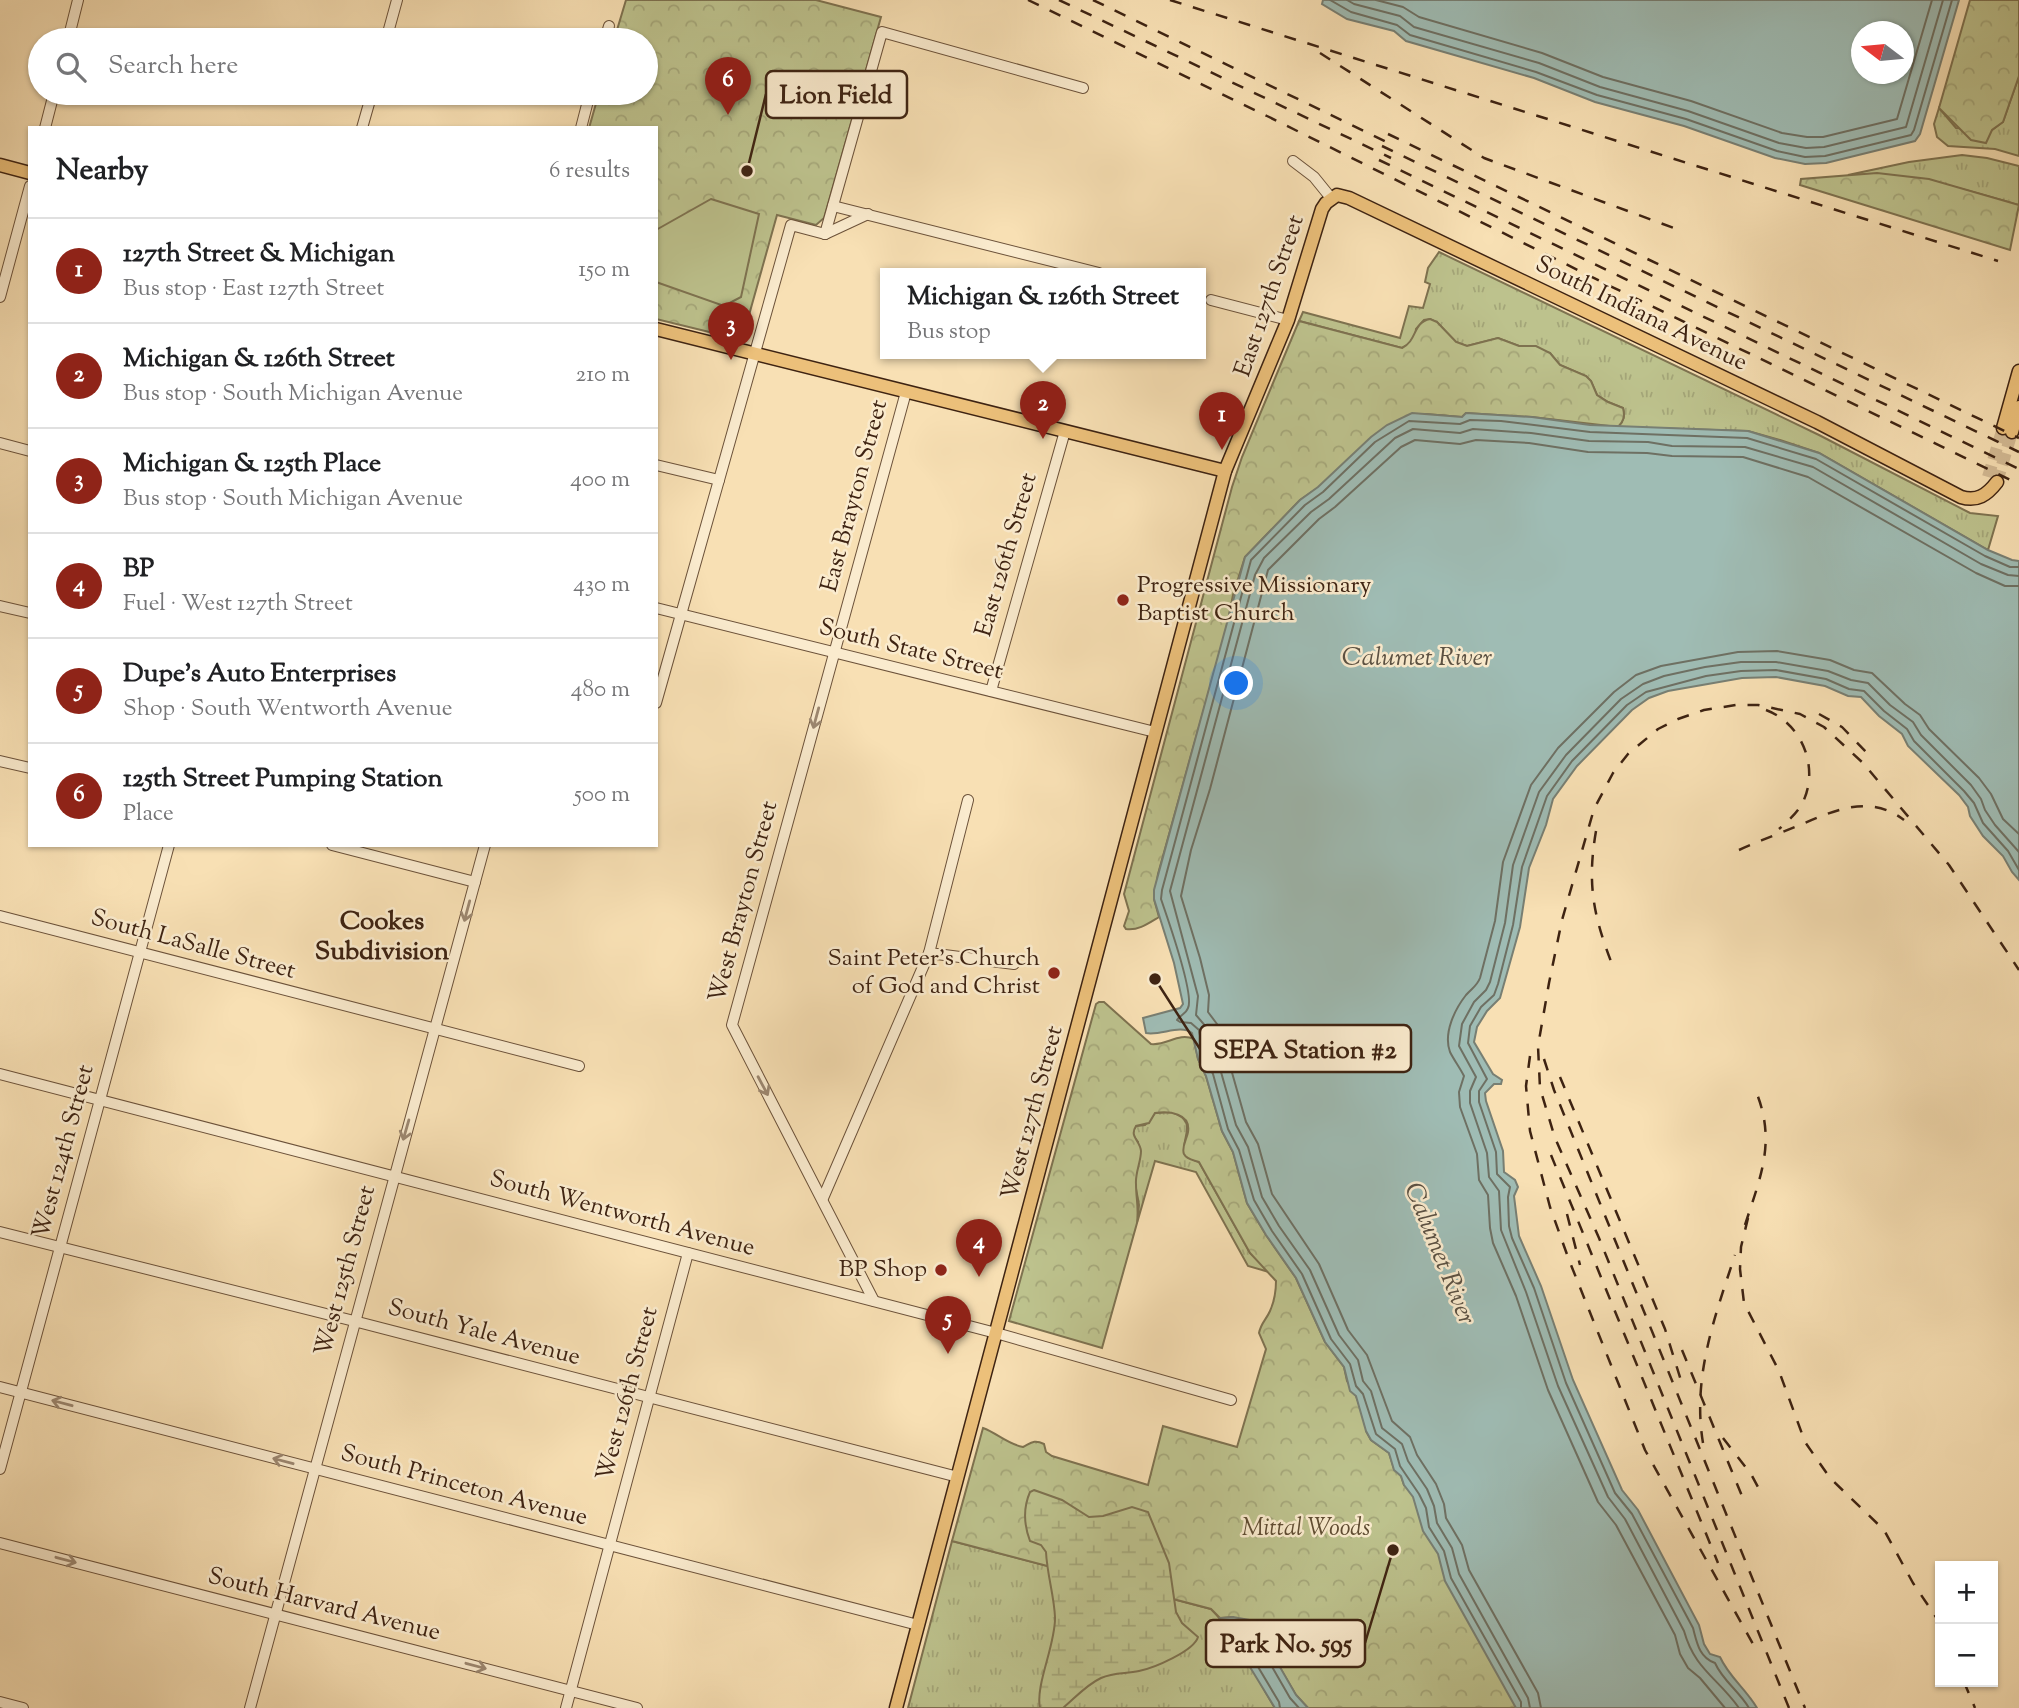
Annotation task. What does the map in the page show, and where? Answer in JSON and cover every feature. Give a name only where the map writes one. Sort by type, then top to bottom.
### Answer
[{"type":"main road","points":[[0,165],[28,172]]},
{"type":"main road","name":"South Indiana Avenue","points":[[1331,198],[1337,195],[1349,198],[1858,442],[1961,497],[1980,498],[1989,492],[1993,480]]},
{"type":"main road","name":"East 127th Street","points":[[1155,732],[1225,471],[1288,320],[1322,209],[1331,198]]},
{"type":"main road","points":[[658,329],[1225,471]]},
{"type":"main road","points":[[2019,371],[2007,430],[2019,407]]},
{"type":"main road","name":"West 127th Street","points":[[897,1708],[1155,732]]},
{"type":"street","points":[[71,28],[78,0]]},
{"type":"street","points":[[389,28],[397,0]]},
{"type":"street","points":[[825,234],[882,32],[1083,88]]},
{"type":"street","points":[[46,126],[51,105]]},
{"type":"street","points":[[363,126],[369,105]]},
{"type":"street","points":[[581,126],[587,105]]},
{"type":"street","points":[[1293,161],[1314,177],[1331,198]]},
{"type":"street","points":[[0,297],[28,193]]},
{"type":"street","points":[[833,206],[1079,268]]},
{"type":"street","points":[[658,697],[791,225],[825,234],[867,214]]},
{"type":"street","points":[[1211,300],[1288,320]]},
{"type":"street","name":"East Brayton Street","points":[[834,652],[906,392]]},
{"type":"street","name":"East 126th Street","points":[[991,691],[1065,431]]},
{"type":"street","points":[[0,443],[28,450]]},
{"type":"street","points":[[658,465],[719,480]]},
{"type":"street","points":[[0,606],[28,613]]},
{"type":"street","name":"South State Street","points":[[658,608],[1155,732]]},
{"type":"street","name":"West Brayton Street","points":[[834,652],[732,1025],[874,1301]]},
{"type":"street","points":[[0,761],[28,768]]},
{"type":"street","points":[[823,1198],[929,953],[968,800]]},
{"type":"street","name":"West 124th Street","points":[[0,1469],[168,847]]},
{"type":"street","points":[[340,847],[475,882]]},
{"type":"street","name":"West 125th Street","points":[[250,1708],[484,847]]},
{"type":"street","name":"South LaSalle Street","points":[[0,916],[579,1066]]},
{"type":"street","points":[[929,953],[1014,964]]},
{"type":"street","name":"South Wentworth Avenue","points":[[0,1074],[996,1333],[1231,1400]]},
{"type":"street","name":"South Yale Avenue","points":[[0,1232],[958,1478]]},
{"type":"street","name":"West 126th Street","points":[[566,1708],[688,1253]]},
{"type":"street","name":"South Princeton Avenue","points":[[0,1387],[918,1625]]},
{"type":"street","name":"South Harvard Avenue","points":[[0,1543],[637,1708]]},
{"type":"street","points":[[0,1702],[23,1708]]},
{"type":"green space","points":[[626,0],[816,0],[881,17],[824,218],[816,225],[777,215],[742,340],[658,319],[658,126],[590,126],[596,105],[658,105],[658,28],[618,28]]},
{"type":"green space","points":[[1970,0],[2019,0],[2019,76],[2003,122],[1992,130],[1986,143],[1971,140],[1939,108]]},
{"type":"green space","points":[[2019,76],[2019,156],[1995,149],[1948,146],[1937,137],[1934,124],[1939,108],[1956,128],[1992,130],[2003,122]]},
{"type":"green space","points":[[1962,155],[2019,166],[2019,205],[1914,178],[1848,175],[1909,162]]},
{"type":"green space","points":[[1877,173],[1929,179],[2019,205],[2010,250],[1800,185],[1801,179]]},
{"type":"green space","points":[[711,199],[759,214],[741,297],[724,306],[658,283],[658,229]]},
{"type":"green space","points":[[1439,252],[1819,435],[1970,513],[1998,516],[1988,550],[1819,453],[1780,440],[1748,431],[1618,427],[1624,418],[1623,408],[1597,395],[1586,376],[1560,365],[1550,353],[1498,338],[1467,346],[1456,342],[1437,322],[1430,319],[1424,320],[1416,329],[1410,344],[1402,348],[1299,321],[1303,312],[1400,338],[1409,306],[1423,308],[1430,284],[1425,282],[1428,268]]},
{"type":"green space","points":[[1430,319],[1437,322],[1456,342],[1467,346],[1498,338],[1519,346],[1536,346],[1550,353],[1560,365],[1586,376],[1597,395],[1623,408],[1623,420],[1618,427],[1532,417],[1466,413],[1462,417],[1426,414],[1300,500],[1245,557],[1158,874],[1154,899],[1159,917],[1139,928],[1126,929],[1124,926],[1129,911],[1124,894],[1232,487],[1299,321],[1402,348],[1411,341],[1420,324]]},
{"type":"green space","name":"Mittal Woods","points":[[1104,1002],[1151,1044],[1183,1037],[1194,1039],[1222,1131],[1233,1152],[1247,1203],[1296,1278],[1325,1342],[1344,1367],[1371,1440],[1389,1453],[1394,1469],[1401,1476],[1404,1485],[1415,1481],[1542,1708],[1308,1708],[1296,1695],[1270,1651],[1233,1617],[1220,1618],[1211,1609],[952,1541],[983,1428],[1017,1446],[1023,1447],[1038,1442],[1044,1444],[1046,1452],[1052,1456],[1148,1485],[1163,1426],[1237,1447],[1266,1349],[1259,1333],[1273,1304],[1276,1281],[1250,1253],[1199,1162],[1184,1154],[1188,1132],[1186,1121],[1183,1117],[1166,1112],[1155,1113],[1149,1123],[1136,1126],[1134,1130],[1141,1151],[1136,1180],[1137,1223],[1102,1348],[1009,1321],[1096,1004]]},
{"type":"green space","points":[[1171,1112],[1182,1117],[1186,1123],[1185,1151],[1189,1157],[1199,1162],[1250,1253],[1269,1272],[1248,1266],[1196,1172],[1155,1161],[1137,1223],[1139,1205],[1135,1183],[1138,1142],[1134,1130],[1136,1126],[1145,1125],[1155,1113]]},
{"type":"green space","points":[[1034,1490],[1062,1500],[1089,1517],[1103,1516],[1132,1507],[1148,1512],[1169,1563],[1176,1612],[1182,1623],[1198,1637],[1195,1642],[1182,1653],[1154,1666],[1101,1678],[1063,1708],[1040,1708],[1040,1688],[1055,1617],[1046,1552],[1041,1545],[1030,1541],[1026,1529],[1026,1504],[1030,1492]]},
{"type":"green space","points":[[952,1541],[1211,1609],[1238,1644],[1275,1708],[908,1708]]},
{"type":"water","points":[[1323,0],[1959,0],[1920,134],[1915,141],[1826,163],[1805,164],[1775,158],[1684,126],[1595,102],[1534,78],[1406,41],[1394,31],[1347,19],[1322,4]]},
{"type":"water","name":"Calumet River","points":[[1412,413],[1462,417],[1466,413],[1532,417],[1590,425],[1748,431],[1819,453],[1988,550],[2019,561],[2019,880],[2003,856],[1983,836],[1959,795],[1908,746],[1902,734],[1861,697],[1848,696],[1825,686],[1776,677],[1742,678],[1668,691],[1649,698],[1632,710],[1577,766],[1553,799],[1529,868],[1520,927],[1500,998],[1487,1011],[1477,1027],[1474,1042],[1493,1074],[1502,1080],[1501,1084],[1494,1084],[1485,1093],[1503,1151],[1504,1172],[1515,1180],[1518,1187],[1514,1196],[1519,1236],[1541,1286],[1573,1380],[1622,1490],[1638,1510],[1699,1625],[1704,1644],[1710,1654],[1720,1657],[1757,1708],[1516,1708],[1445,1581],[1438,1554],[1423,1531],[1413,1497],[1401,1476],[1394,1470],[1389,1453],[1371,1440],[1366,1431],[1356,1396],[1350,1391],[1344,1367],[1325,1342],[1296,1278],[1247,1203],[1233,1152],[1222,1131],[1192,1033],[1176,1030],[1146,1033],[1143,1018],[1180,1008],[1183,1004],[1174,963],[1154,899],[1154,890],[1245,557],[1300,500],[1318,487],[1371,437],[1387,425]]},
{"type":"water","points":[[1220,1618],[1249,1620],[1257,1627],[1296,1695],[1308,1708],[1275,1708]]},
{"type":"tunnel","points":[[1988,477],[2003,428]]},
{"type":"tunnel","points":[[1997,482],[2012,432]]},
{"type":"railway","points":[[1028,0],[2019,484]]},
{"type":"railway","points":[[1059,0],[1391,158]]},
{"type":"railway","points":[[1093,0],[1395,146]]},
{"type":"railway","points":[[1170,0],[1998,261]]},
{"type":"railway","points":[[1320,53],[1484,158],[1682,231]]},
{"type":"railway","points":[[1388,134],[2019,438]]},
{"type":"railway","points":[[1382,146],[2019,452]]},
{"type":"railway","points":[[1379,160],[2019,469]]},
{"type":"railway","points":[[1789,1708],[1599,1238],[1555,1138],[1540,1088],[1538,1046],[1549,983],[1562,920],[1594,809],[1613,773],[1628,754],[1658,729],[1678,719],[1704,710],[1736,705],[1758,705],[1800,714],[1824,727],[1863,763],[1949,865],[2019,970]]},
{"type":"railway","points":[[1766,710],[1790,726],[1805,749],[1808,763],[1809,777],[1802,804],[1779,829]]},
{"type":"railway","points":[[1819,714],[1842,727],[1867,753]]},
{"type":"railway","points":[[1739,850],[1826,814],[1852,807],[1878,808],[1904,820]]},
{"type":"railway","points":[[1596,831],[1592,883],[1596,914],[1612,964]]},
{"type":"railway","points":[[1530,1056],[1526,1086],[1530,1131],[1550,1207],[1569,1260],[1645,1450],[1758,1653]]},
{"type":"railway","points":[[1544,1059],[1554,1090],[1805,1708]]},
{"type":"railway","points":[[1560,1077],[1665,1329],[1683,1387]]},
{"type":"railway","points":[[1745,1225],[1766,1145],[1763,1112],[1757,1094]]},
{"type":"railway","points":[[1551,1155],[1718,1563]]},
{"type":"railway","points":[[1567,1214],[1580,1265]]},
{"type":"railway","points":[[1748,1218],[1741,1247],[1740,1269],[1744,1303],[1779,1371],[1805,1442],[1830,1478],[1884,1530],[1913,1583],[1935,1616]]},
{"type":"railway","points":[[1703,1443],[1700,1418],[1707,1347],[1735,1255]]},
{"type":"railway","points":[[1682,1350],[1742,1496]]},
{"type":"railway","points":[[1723,1438],[1751,1474],[1759,1489]]},
{"type":"railway","points":[[1966,1687],[1975,1708]]},
{"type":"place","name":"125th Street Pumping Station","points":[[728,115]]},
{"type":"place","name":"Lion Field","points":[[747,171]]},
{"type":"place","name":"Michigan & 125th Place","points":[[731,360]]},
{"type":"place","name":"Michigan & 126th Street","points":[[1043,439]]},
{"type":"place","name":"127th Street & Michigan","points":[[1222,450]]},
{"type":"place","name":"Progressive Missionary Baptist Church","points":[[1123,600]]},
{"type":"place","name":"Saint Peter's Church of God and Christ","points":[[1054,973]]},
{"type":"place","name":"SEPA Station #2","points":[[1155,979]]},
{"type":"place","name":"BP Shop","points":[[941,1270]]},
{"type":"place","name":"BP","points":[[979,1277]]},
{"type":"place","name":"Dupe's Auto Enterprises","points":[[948,1354]]},
{"type":"place","name":"Park No. 595","points":[[1393,1550]]},
{"type":"district","name":"Cookes Subdivision","points":[[382,937]]}]
